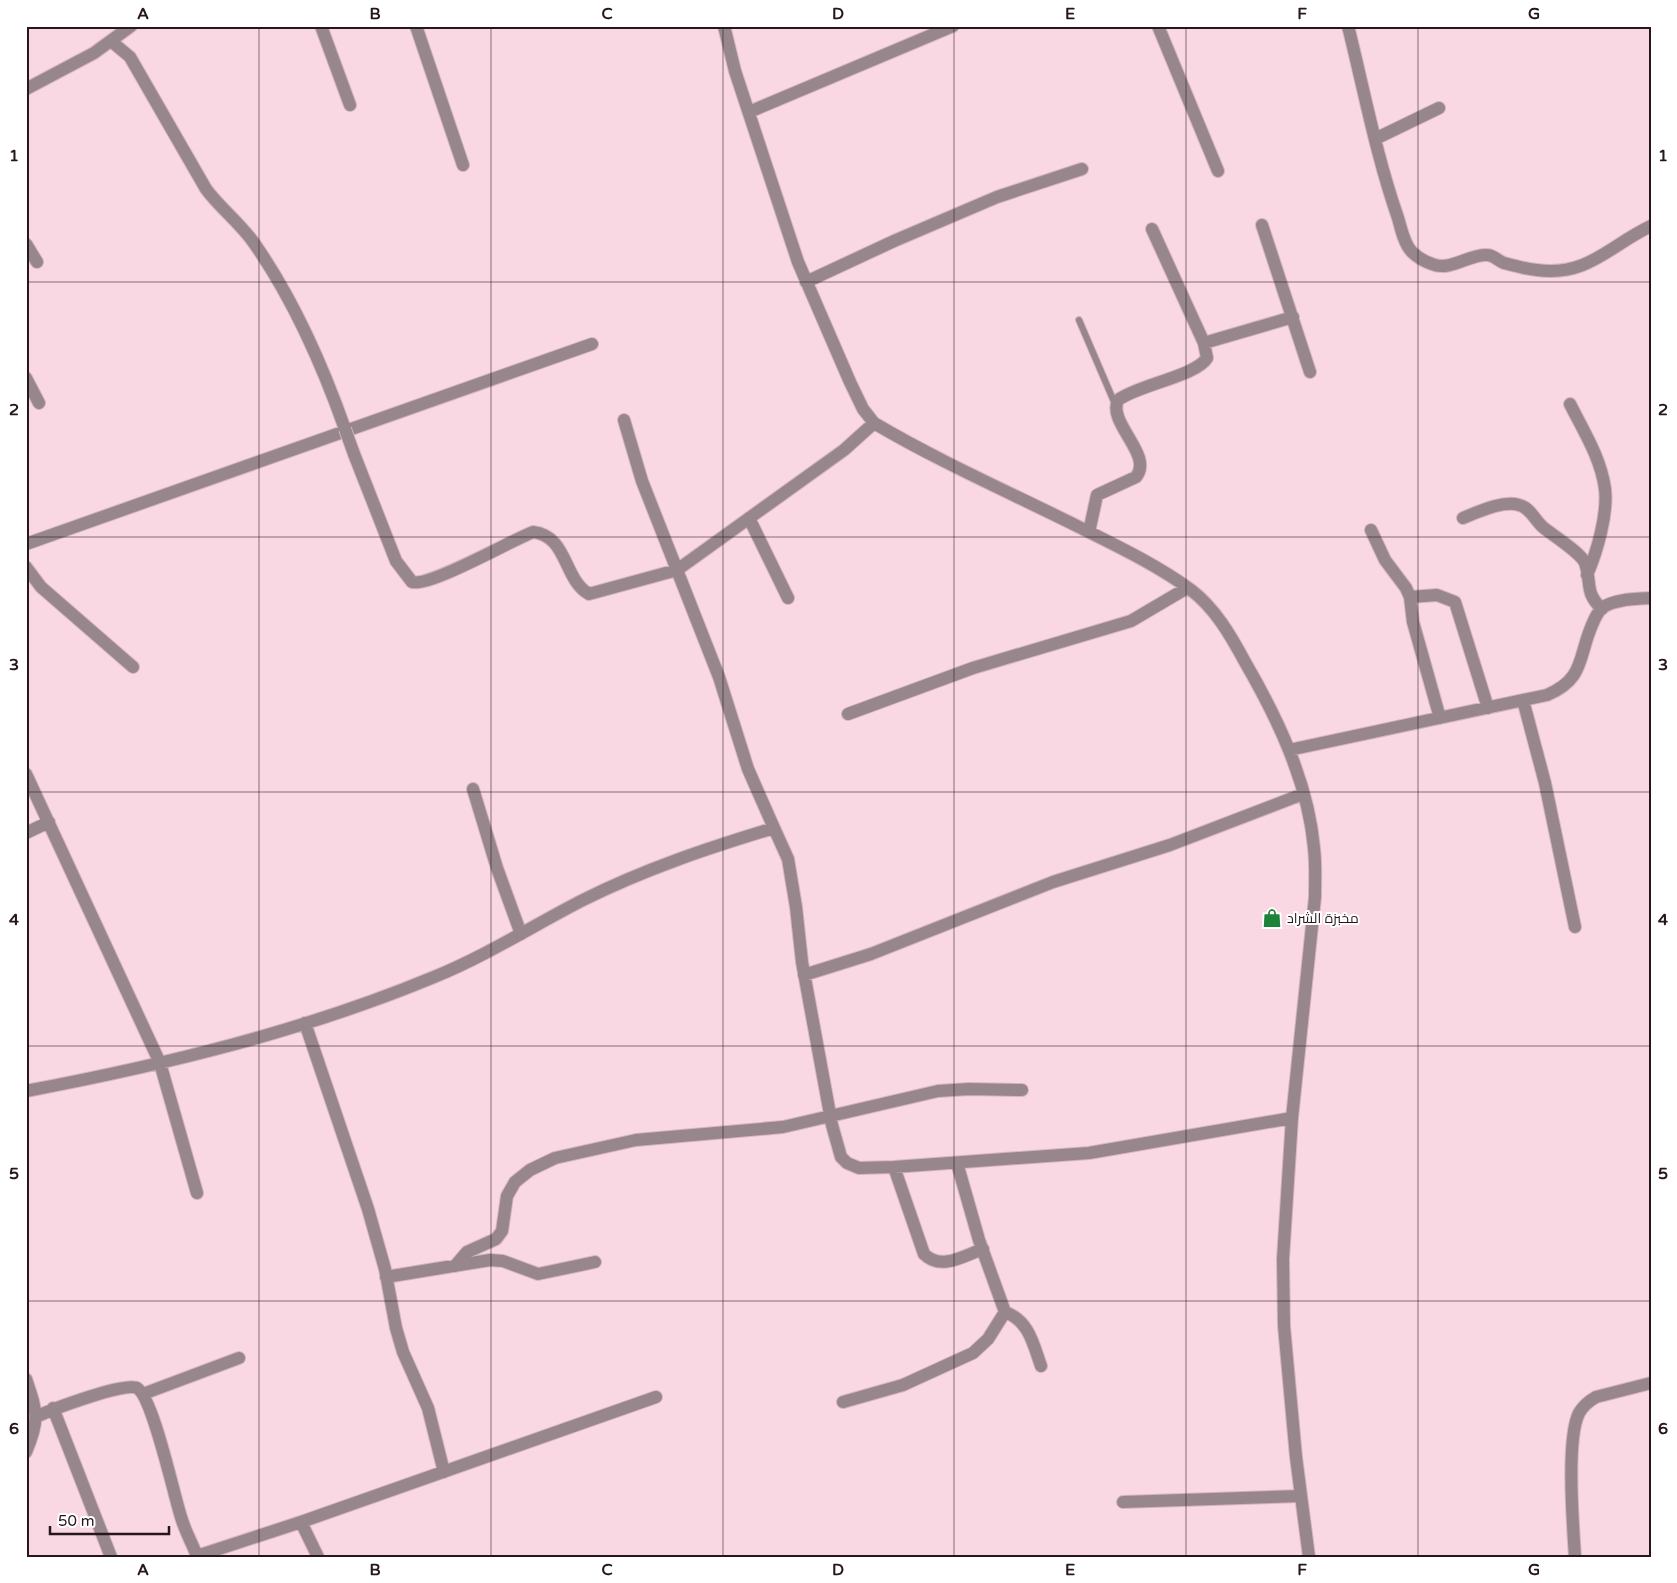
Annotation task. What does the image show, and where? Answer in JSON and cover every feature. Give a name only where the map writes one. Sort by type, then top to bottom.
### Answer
[{"type":"street","points":[[26,90],[113,40],[131,26]]},
{"type":"street","points":[[320,26],[350,105]]},
{"type":"street","points":[[416,26],[463,166]]},
{"type":"street","points":[[724,26],[748,112],[806,282],[863,409],[874,422],[1090,526],[1187,588],[1210,608],[1234,642],[1268,701],[1289,750],[1302,794],[1314,848],[1315,897],[1292,1118],[1283,1290],[1296,1457],[1309,1557]]},
{"type":"street","points":[[748,112],[953,26]]},
{"type":"street","points":[[1158,26],[1218,171]]},
{"type":"street","points":[[1348,26],[1384,179],[1405,240],[1412,252],[1434,266],[1447,265],[1486,255],[1527,269],[1554,272],[1568,270],[1608,254],[1635,234],[1651,226]]},
{"type":"street","points":[[113,40],[130,57],[206,188],[214,199],[243,227],[256,244],[295,309],[330,386],[354,454],[396,561],[412,582],[425,582],[442,575],[532,532],[550,537],[557,544],[577,582],[583,591],[589,594],[677,570],[844,450],[874,422]]},
{"type":"street","points":[[1375,139],[1439,108]]},
{"type":"street","points":[[806,282],[997,196],[1082,169]]},
{"type":"street","points":[[1262,225],[1310,372]]},
{"type":"street","points":[[1090,526],[1097,495],[1136,477],[1141,466],[1116,405],[1123,396],[1204,363],[1208,352],[1152,228]]},
{"type":"street","points":[[26,244],[37,262]]},
{"type":"street","points":[[1204,343],[1292,317]]},
{"type":"street","points":[[26,544],[592,344]]},
{"type":"street","points":[[26,378],[39,403]]},
{"type":"street","points":[[1570,404],[1595,454],[1606,490],[1598,550],[1587,574]]},
{"type":"street","points":[[624,420],[642,481],[719,677],[748,769],[788,859],[804,975],[830,1115],[841,1157],[847,1163],[859,1168],[1089,1153],[1292,1118]]},
{"type":"street","points":[[1463,518],[1495,507],[1518,504],[1528,508],[1540,525],[1578,554],[1584,562],[1592,600],[1602,608]]},
{"type":"street","points":[[749,518],[788,598]]},
{"type":"street","points":[[1371,530],[1385,560],[1410,596],[1413,622],[1440,718]]},
{"type":"street","points":[[26,567],[41,587],[133,667]]},
{"type":"street","points":[[848,714],[973,668],[1131,621],[1187,588]]},
{"type":"street","points":[[1410,596],[1437,595],[1455,602],[1488,708]]},
{"type":"street","points":[[1289,750],[1547,695],[1561,689],[1580,666],[1588,633],[1602,608],[1617,602],[1651,598]]},
{"type":"street","points":[[1524,700],[1549,801],[1575,927]]},
{"type":"street","points":[[26,774],[160,1064],[197,1193]]},
{"type":"street","points":[[473,789],[497,868],[521,934]]},
{"type":"street","points":[[804,975],[871,954],[1053,882],[1170,845],[1302,794]]},
{"type":"street","points":[[26,832],[49,822]]},
{"type":"street","points":[[26,1092],[160,1064],[305,1023],[435,976],[521,934],[583,900],[665,862],[774,828]]},
{"type":"street","points":[[305,1023],[368,1209],[386,1277],[396,1328],[403,1352],[428,1408],[444,1472]]},
{"type":"street","points":[[455,1266],[467,1252],[496,1239],[502,1231],[507,1196],[515,1182],[530,1170],[555,1158],[636,1140],[783,1127],[938,1091],[969,1089],[1022,1090]]},
{"type":"street","points":[[957,1163],[983,1249],[1005,1312]]},
{"type":"street","points":[[894,1167],[924,1254],[931,1261],[942,1263],[983,1249]]},
{"type":"street","points":[[386,1277],[480,1261],[503,1261],[538,1274],[595,1262]]},
{"type":"street","points":[[1005,1312],[1017,1316],[1024,1324],[1041,1366]]},
{"type":"street","points":[[844,1402],[903,1385],[973,1353],[988,1339],[1005,1312]]},
{"type":"street","points":[[143,1394],[239,1358]]},
{"type":"street","points":[[26,1379],[36,1417],[36,1426],[26,1452]]},
{"type":"street","points":[[1574,1557],[1572,1508],[1574,1433],[1579,1414],[1588,1401],[1596,1397],[1651,1383]]},
{"type":"street","points":[[36,1417],[53,1408],[129,1386],[137,1388],[143,1394],[156,1430],[182,1520],[197,1556],[301,1522],[656,1397]]},
{"type":"street","points":[[53,1408],[111,1557]]},
{"type":"street","points":[[1123,1502],[1301,1496]]},
{"type":"street","points":[[301,1522],[318,1557]]},
{"type":"lane","points":[[1078,320],[1116,405]]},
{"type":"place","name":"مخبزة الشراد","points":[[1272,918]]}]
